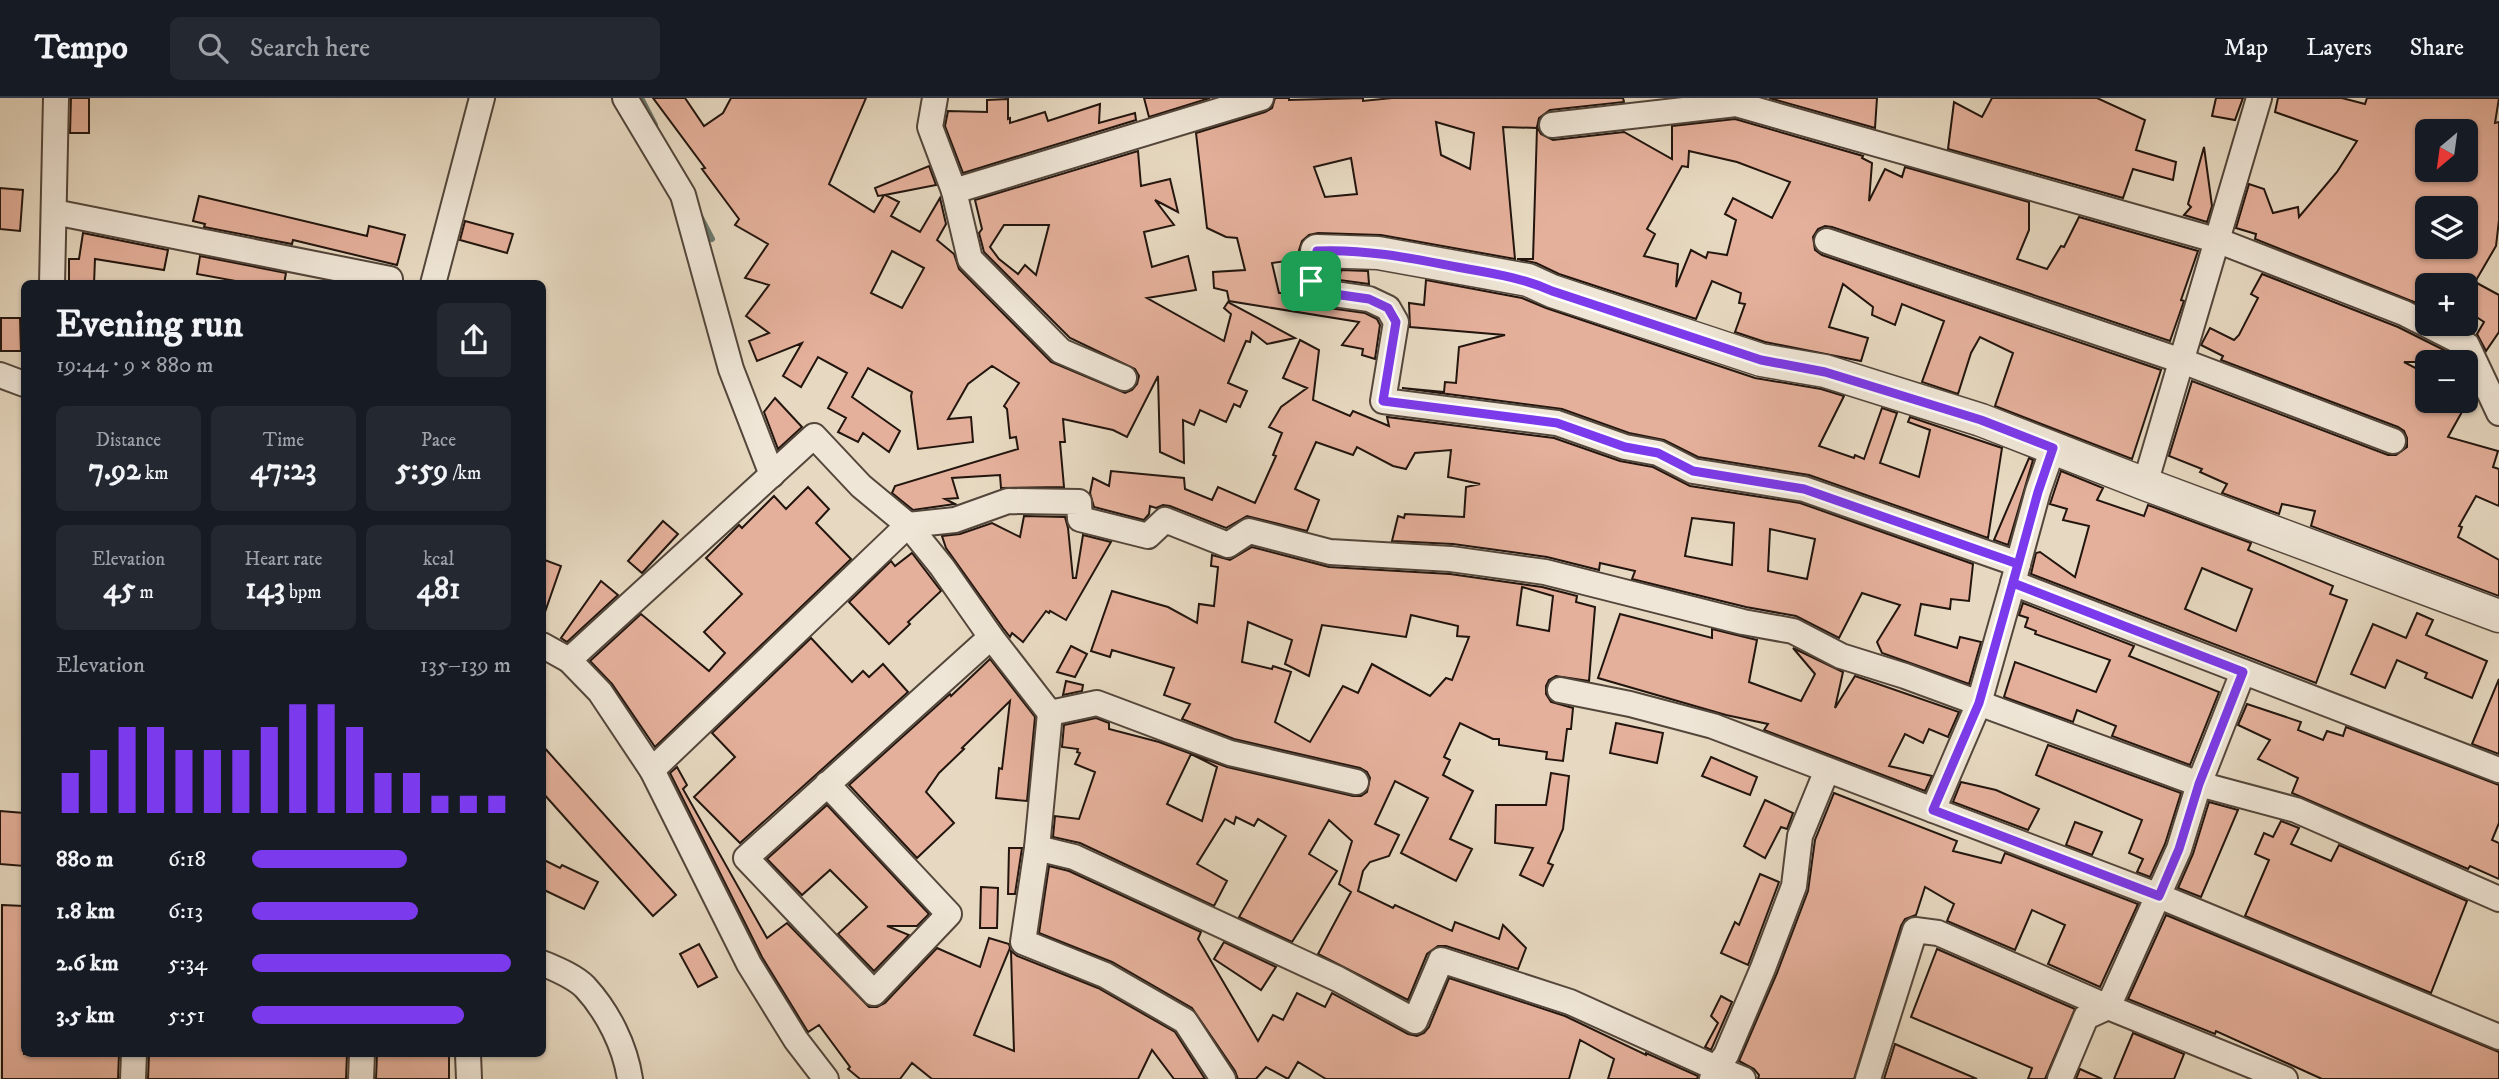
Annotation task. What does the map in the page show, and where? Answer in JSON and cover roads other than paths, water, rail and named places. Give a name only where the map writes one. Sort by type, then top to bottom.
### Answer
[{"type":"street","points":[[52,280],[56,98]]},
{"type":"street","points":[[434,280],[482,98]]},
{"type":"street","points":[[625,98],[683,195],[731,369],[772,475]]},
{"type":"street","points":[[935,98],[930,127],[954,191],[970,259],[1061,351],[1124,378]]},
{"type":"street","points":[[954,191],[1261,98]]},
{"type":"street","points":[[2145,484],[2259,98]]},
{"type":"street","points":[[1552,125],[1736,104],[2219,240],[2404,313],[2467,345],[2499,413]]},
{"type":"street","points":[[54,212],[390,279]]},
{"type":"street","points":[[1827,241],[2182,361],[2393,441]]},
{"type":"street","points":[[2499,616],[1981,420],[1825,372],[1761,360],[1552,291],[1528,280],[1378,253],[1317,251],[1312,286],[1334,294],[1369,299],[1388,308],[1396,322],[1383,401],[1557,423],[1625,447],[1658,453],[1693,471],[1804,489],[2015,573],[2243,672],[2499,770]]},
{"type":"street","points":[[0,375],[21,383]]},
{"type":"street","points":[[569,660],[814,436],[861,486],[908,525],[1050,713],[1037,848],[1024,942],[1105,975],[1185,1021],[1223,1079]]},
{"type":"street","points":[[1933,810],[1979,703],[2038,492],[2053,448]]},
{"type":"street","points":[[652,770],[908,525],[955,520],[1008,501],[1079,502],[1080,519],[1148,536],[1165,520],[1228,545],[1249,531],[1329,552],[1451,559],[1545,572],[1743,622],[1793,631],[1841,656],[1979,703],[2199,784],[2296,810],[2499,899]]},
{"type":"street","points":[[827,784],[949,914],[874,993],[746,858],[827,784],[991,637]]},
{"type":"street","points":[[546,647],[569,660],[600,692],[652,770],[749,964],[796,1040],[827,1079]]},
{"type":"street","points":[[2060,1079],[2086,1017],[2108,1007],[2159,896],[2179,849],[2199,784],[2243,672]]},
{"type":"street","points":[[1560,690],[1630,704],[1713,726],[2159,896],[2499,1037]]},
{"type":"street","points":[[1050,713],[1097,703],[1230,753],[1356,782]]},
{"type":"street","points":[[1714,1074],[1726,1055],[1753,993],[1794,886],[1800,836],[1827,770]]},
{"type":"street","points":[[1037,848],[1074,857],[1338,979],[1415,1021],[1441,960],[1570,1002],[1714,1074],[1743,1079]]},
{"type":"street","points":[[1868,1079],[1915,930],[1938,933],[2108,1007],[2285,1079]]},
{"type":"street","points":[[546,964],[584,986],[611,1023],[627,1062],[630,1079]]},
{"type":"street","points":[[133,1079],[134,1057]]},
{"type":"street","points":[[362,1057],[362,1079]]},
{"type":"street","points":[[468,1057],[469,1079]]},
{"type":"waterway","points":[[641,98],[655,125]]},
{"type":"waterway","points":[[700,216],[712,239]]}]
